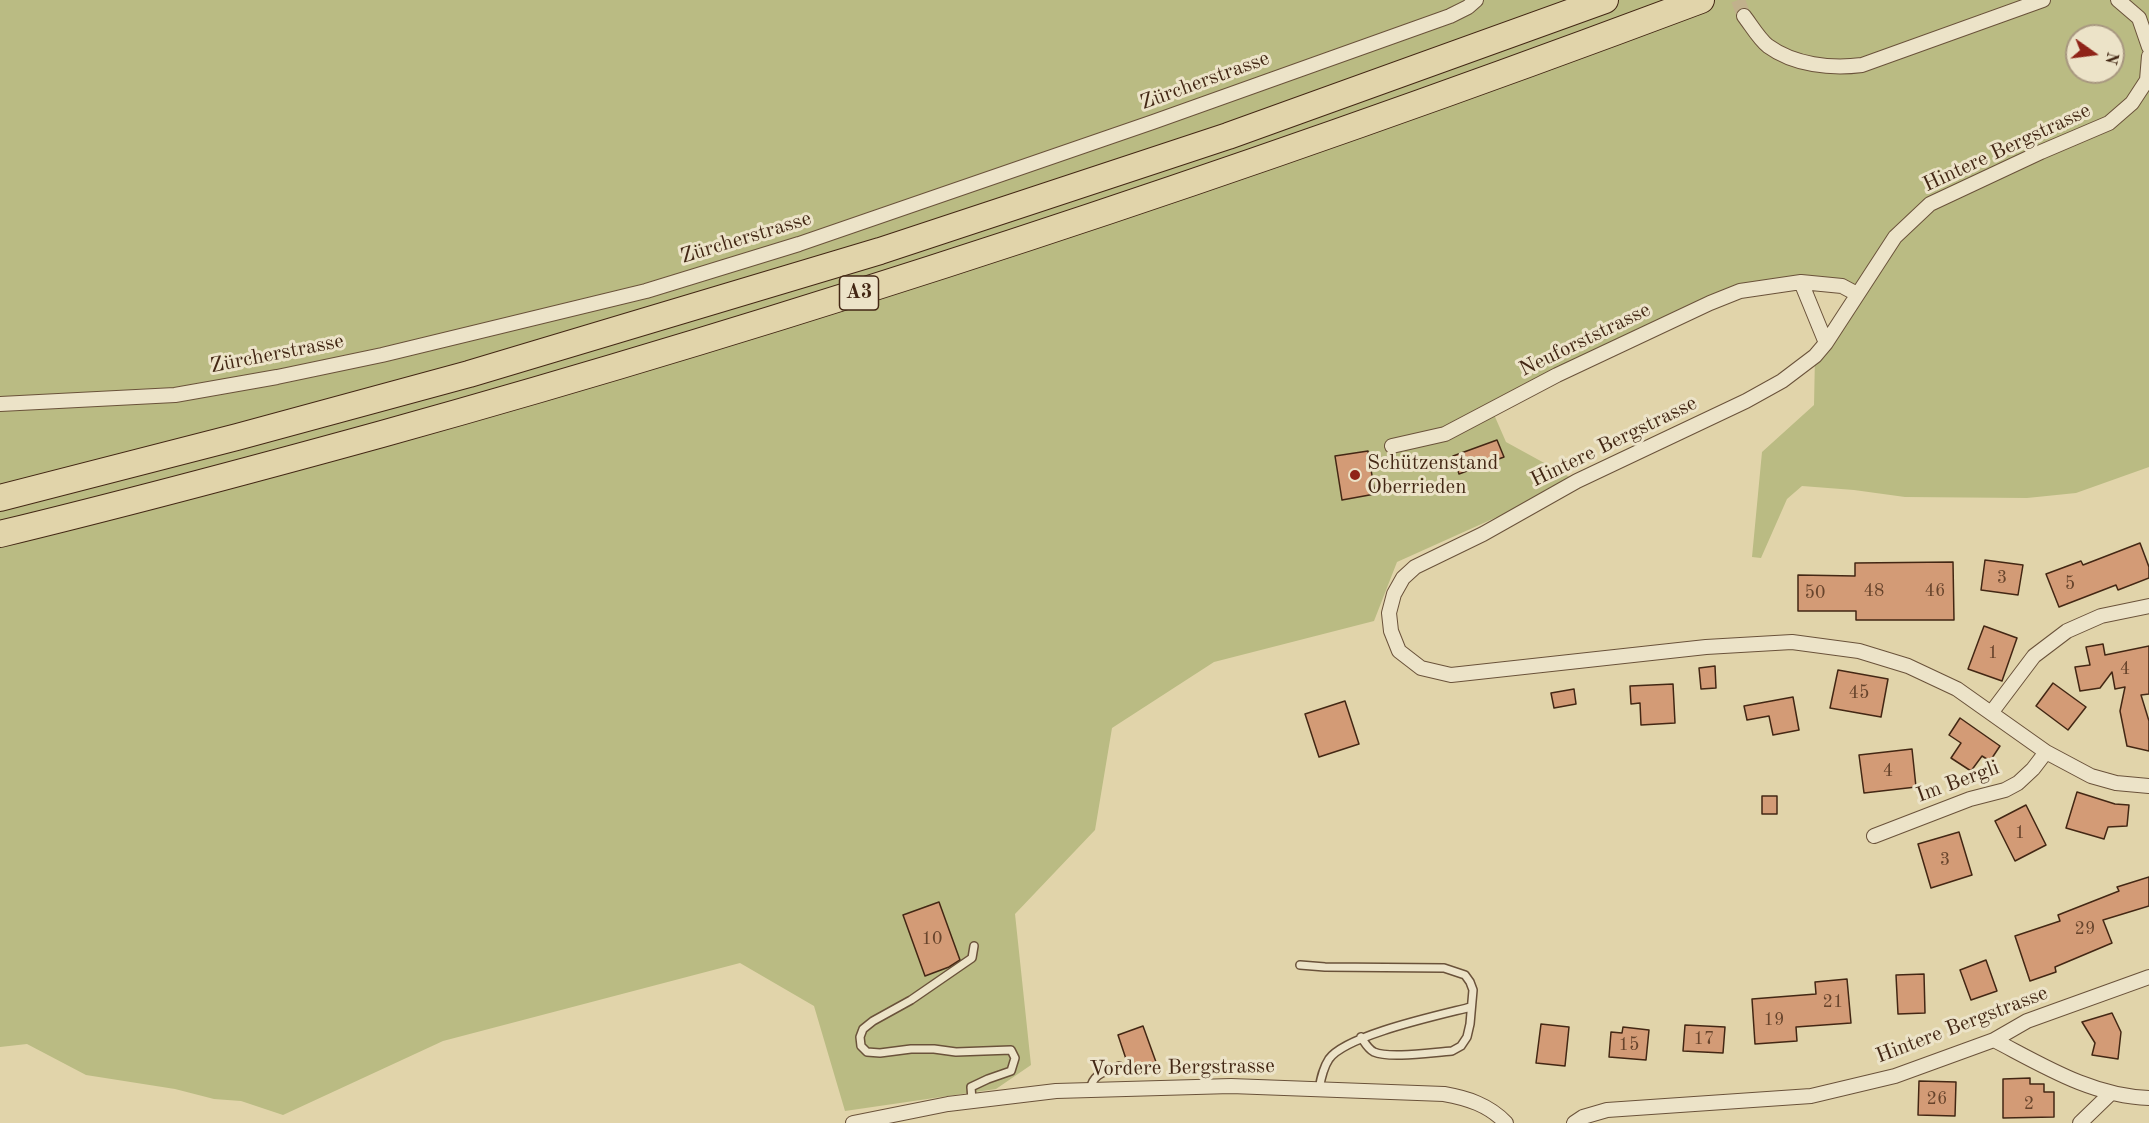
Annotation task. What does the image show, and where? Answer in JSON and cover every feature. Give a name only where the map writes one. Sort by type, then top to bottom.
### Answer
[{"type":"highway","name":"A3","points":[[0,498],[237,438],[469,374],[869,255],[1228,136],[1605,0]]},
{"type":"highway","name":"A3","points":[[0,534],[245,471],[468,410],[685,347],[897,281],[1260,160],[1701,0]]},
{"type":"street","name":"Zürcherstrasse","points":[[0,404],[175,395],[382,356],[646,291],[799,244],[1142,126],[1450,16],[1476,0]]},
{"type":"street","points":[[1744,16],[1767,45],[1797,60],[1840,68],[1862,65],[2043,0]]},
{"type":"street","points":[[2118,0],[2139,18],[2149,47]]},
{"type":"street","name":"Hintere Bergstrasse","points":[[2149,56],[2147,80],[2132,103],[2109,123],[1930,204],[1895,237],[1826,343],[1815,356],[1782,381],[1746,401],[1577,481],[1483,534],[1415,567],[1403,578],[1394,594],[1389,613],[1391,631],[1399,651],[1421,668],[1451,675],[1706,647],[1792,642],[1859,651],[1908,666],[1957,689],[2046,752],[2091,776],[2116,783],[2149,786]]},
{"type":"street","points":[[1801,282],[1826,343]]},
{"type":"street","name":"Neuforststrasse","points":[[1392,446],[1445,434],[1557,375],[1740,291],[1801,282],[1842,286],[1857,294]]},
{"type":"street","points":[[1992,713],[2034,656],[2067,631],[2101,616],[2149,606]]},
{"type":"street","name":"Im Bergli","points":[[1874,836],[1970,800],[2005,790],[2018,783],[2033,770],[2046,752]]},
{"type":"street","name":"Hintere Bergstrasse","points":[[1574,1123],[1583,1117],[1607,1110],[1810,1096],[1895,1076],[1994,1040],[2027,1022],[2149,977]]},
{"type":"street","points":[[1994,1040],[2054,1072],[2110,1094],[2149,1098]]},
{"type":"street","name":"Vordere Bergstrasse","points":[[853,1123],[972,1100],[1056,1091],[1231,1086],[1444,1094],[1464,1097],[1484,1106],[1506,1123]]},
{"type":"street","points":[[2080,1123],[2110,1094]]},
{"type":"lane","points":[[972,1100],[971,1087],[1011,1071],[1015,1058],[1011,1050],[956,1052],[911,1049],[880,1053],[867,1052],[861,1046],[860,1037],[863,1029],[873,1021],[911,1000],[972,958],[974,946]]},
{"type":"lane","points":[[1300,965],[1325,968],[1444,968],[1465,975],[1470,981],[1473,990],[1467,1037],[1461,1046],[1452,1051],[1387,1055],[1367,1047],[1361,1037]]},
{"type":"lane","points":[[1319,1089],[1322,1072],[1330,1057],[1344,1046],[1361,1037],[1471,1007]]},
{"type":"lane","points":[[1090,1090],[1092,1080],[1119,1066]]},
{"type":"green space","points":[[0,0],[2149,0],[2149,467],[2076,493],[2027,498],[1905,497],[1802,486],[1787,499],[1761,558],[1752,557],[1762,452],[1814,405],[1815,356],[1857,294],[1842,286],[1740,291],[1492,410],[1506,442],[1577,481],[1397,562],[1374,621],[1214,662],[1112,728],[1095,830],[1015,914],[1031,1065],[996,1089],[845,1111],[814,1006],[740,963],[443,1041],[283,1115],[241,1101],[214,1099],[175,1089],[86,1075],[27,1044],[0,1047]]},
{"type":"building","points":[[1497,440],[1504,457],[1459,474],[1453,456]]},
{"type":"building","name":"Schützenstand Oberrieden","points":[[1368,451],[1375,494],[1342,500],[1335,456]]},
{"type":"building","points":[[2140,543],[2149,567],[2149,578],[2118,590],[2116,585],[2059,607],[2046,574],[2081,561],[2083,565]]},
{"type":"building","points":[[1985,560],[2023,565],[2018,595],[1981,590]]},
{"type":"building","points":[[1953,562],[1954,620],[1856,620],[1856,611],[1798,611],[1798,575],[1855,576],[1855,563]]},
{"type":"building","points":[[1984,626],[2017,638],[2002,681],[1968,669]]},
{"type":"building","points":[[2103,644],[2105,655],[2149,646],[2149,694],[2141,695],[2149,721],[2149,751],[2127,746],[2120,711],[2125,687],[2115,689],[2112,672],[2100,688],[2080,691],[2075,667],[2090,665],[2086,647]]},
{"type":"building","points":[[1715,666],[1716,688],[1701,689],[1699,668]]},
{"type":"building","points":[[1838,670],[1888,679],[1881,717],[1830,708]]},
{"type":"building","points":[[2053,683],[2086,707],[2068,730],[2036,706]]},
{"type":"building","points":[[1673,684],[1675,723],[1641,725],[1640,703],[1631,704],[1630,686]]},
{"type":"building","points":[[1574,689],[1576,704],[1554,708],[1551,693]]},
{"type":"building","points":[[1793,697],[1799,730],[1773,735],[1769,716],[1747,720],[1744,706]]},
{"type":"building","points":[[1345,701],[1359,744],[1319,757],[1305,714]]},
{"type":"building","points":[[1960,718],[2000,746],[1990,761],[1982,756],[1971,771],[1951,758],[1961,743],[1949,735]]},
{"type":"building","points":[[1912,749],[1916,787],[1864,793],[1859,755]]},
{"type":"building","points":[[2077,792],[2115,804],[2129,805],[2127,826],[2108,827],[2104,839],[2066,828]]},
{"type":"building","points":[[1762,796],[1777,796],[1777,814],[1762,814]]},
{"type":"building","points":[[2026,805],[2046,845],[2015,861],[1995,821]]},
{"type":"building","points":[[1959,832],[1972,875],[1931,888],[1918,844]]},
{"type":"building","points":[[2149,877],[2149,906],[2103,920],[2112,943],[2055,967],[2056,972],[2030,981],[2015,936],[2060,921],[2058,915],[2119,891],[2117,887]]},
{"type":"building","points":[[939,902],[960,960],[925,976],[903,915]]},
{"type":"building","points":[[1986,960],[1997,991],[1971,1000],[1960,970]]},
{"type":"building","points":[[1924,974],[1925,1013],[1898,1014],[1896,975]]},
{"type":"building","points":[[1847,979],[1851,1023],[1796,1027],[1797,1041],[1755,1044],[1752,999],[1816,994],[1815,982]]},
{"type":"building","points":[[2112,1013],[2121,1032],[2118,1059],[2092,1055],[2095,1043],[2082,1022]]},
{"type":"building","points":[[1541,1024],[1569,1027],[1565,1066],[1536,1063]]},
{"type":"building","points":[[1685,1025],[1725,1027],[1723,1053],[1683,1051]]},
{"type":"building","points":[[1143,1026],[1156,1062],[1130,1071],[1118,1035]]},
{"type":"building","points":[[1623,1027],[1649,1030],[1646,1060],[1609,1057],[1611,1032],[1622,1033]]},
{"type":"building","points":[[2030,1078],[2030,1084],[2044,1084],[2044,1092],[2054,1092],[2054,1117],[2003,1118],[2003,1079]]},
{"type":"building","points":[[1919,1081],[1956,1082],[1955,1116],[1918,1115]]},
{"type":"tunnel","points":[[1738,0],[1744,16]]},
{"type":"place","name":"Schützenstand Oberrieden","points":[[1355,475]]}]
